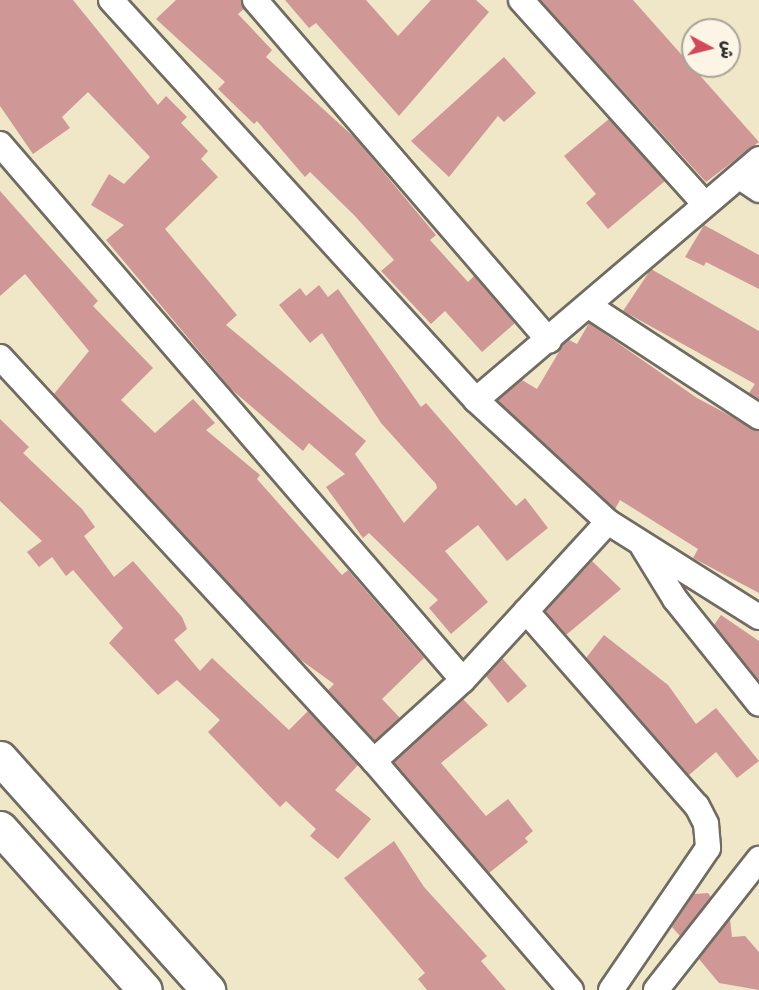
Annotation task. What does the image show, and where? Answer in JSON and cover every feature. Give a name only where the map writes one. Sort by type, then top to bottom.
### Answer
[{"type":"highway","points":[[0,758],[208,990]]},
{"type":"highway","points":[[0,828],[146,990]]},
{"type":"street","points":[[111,0],[476,399],[608,522],[759,617]]},
{"type":"street","points":[[255,0],[549,341]]},
{"type":"street","points":[[522,0],[704,203]]},
{"type":"street","points":[[0,144],[463,680]]},
{"type":"street","points":[[476,399],[590,306],[704,203],[749,184],[759,159]]},
{"type":"street","points":[[590,306],[759,417]]},
{"type":"street","points":[[0,357],[374,761],[571,990]]},
{"type":"street","points":[[374,761],[463,680],[608,522]]},
{"type":"street","points":[[640,542],[675,599],[759,704]]},
{"type":"street","points":[[526,611],[697,806],[706,824],[708,848],[610,990]]},
{"type":"street","points":[[656,990],[759,859]]},
{"type":"building","points":[[0,0],[73,0],[158,105],[166,96],[187,117],[181,123],[208,151],[201,159],[218,177],[165,229],[237,315],[226,325],[366,441],[355,454],[404,523],[437,488],[436,484],[381,423],[322,333],[310,343],[279,305],[300,288],[306,296],[319,285],[328,297],[338,289],[421,407],[426,403],[516,506],[525,498],[548,528],[507,561],[478,525],[445,551],[488,602],[451,634],[429,608],[438,600],[369,533],[363,538],[326,487],[345,474],[309,443],[303,451],[231,389],[106,240],[124,225],[91,205],[109,174],[124,184],[150,157],[88,92],[62,117],[70,128],[33,154],[0,106]]},
{"type":"building","points":[[176,0],[241,0],[244,9],[238,14],[272,50],[266,57],[355,138],[436,235],[430,240],[468,282],[474,276],[515,323],[482,352],[445,311],[431,324],[381,271],[394,260],[355,216],[310,172],[305,177],[257,121],[254,124],[218,89],[225,82],[156,19]]},
{"type":"building","points":[[285,0],[366,0],[398,36],[431,0],[476,0],[489,12],[399,116],[316,23],[309,28]]},
{"type":"building","points":[[540,0],[633,0],[681,54],[681,78],[702,78],[759,142],[706,182]]},
{"type":"building","points":[[504,57],[536,93],[504,122],[498,116],[449,177],[411,141]]},
{"type":"building","points":[[609,119],[665,181],[608,229],[586,203],[596,194],[564,156]]},
{"type":"building","points":[[0,191],[98,301],[93,306],[153,368],[121,400],[155,433],[193,399],[215,423],[206,430],[260,475],[257,479],[342,575],[348,570],[424,658],[382,699],[400,718],[375,741],[328,690],[334,684],[298,658],[54,394],[89,351],[25,274],[0,296]]},
{"type":"building","points":[[704,225],[759,255],[759,289],[706,262],[704,266],[685,257]]},
{"type":"building","points":[[651,269],[759,331],[759,400],[749,393],[755,384],[623,311]]},
{"type":"building","points":[[589,323],[697,398],[759,431],[759,593],[693,558],[698,549],[620,500],[615,509],[497,400],[522,380],[537,389],[563,345],[569,340],[577,344]]},
{"type":"building","points":[[0,419],[29,447],[23,453],[82,509],[95,527],[84,536],[114,577],[133,561],[182,617],[187,629],[174,640],[200,671],[212,658],[289,730],[308,711],[358,765],[335,790],[371,819],[338,859],[310,836],[316,829],[286,801],[280,807],[208,732],[220,720],[177,680],[158,695],[109,643],[123,628],[73,570],[66,576],[52,557],[39,567],[27,552],[42,541],[0,501]]},
{"type":"building","points":[[592,561],[621,589],[566,635],[545,611]]},
{"type":"building","points":[[721,615],[759,641],[759,681],[714,625]]},
{"type":"building","points":[[604,635],[668,685],[696,724],[716,708],[759,761],[737,778],[716,752],[689,775],[586,658]]},
{"type":"building","points":[[502,658],[527,686],[508,703],[486,676]]},
{"type":"building","points":[[463,699],[488,725],[441,763],[486,816],[508,799],[533,831],[525,838],[528,842],[489,873],[394,762]]},
{"type":"building","points":[[394,841],[424,887],[487,956],[481,961],[506,990],[427,990],[418,979],[425,973],[344,878]]},
{"type":"building","points":[[708,893],[711,897],[680,936],[672,927],[694,894]]},
{"type":"building","points":[[730,919],[732,937],[745,936],[759,952],[759,990],[719,983],[699,959]]}]
